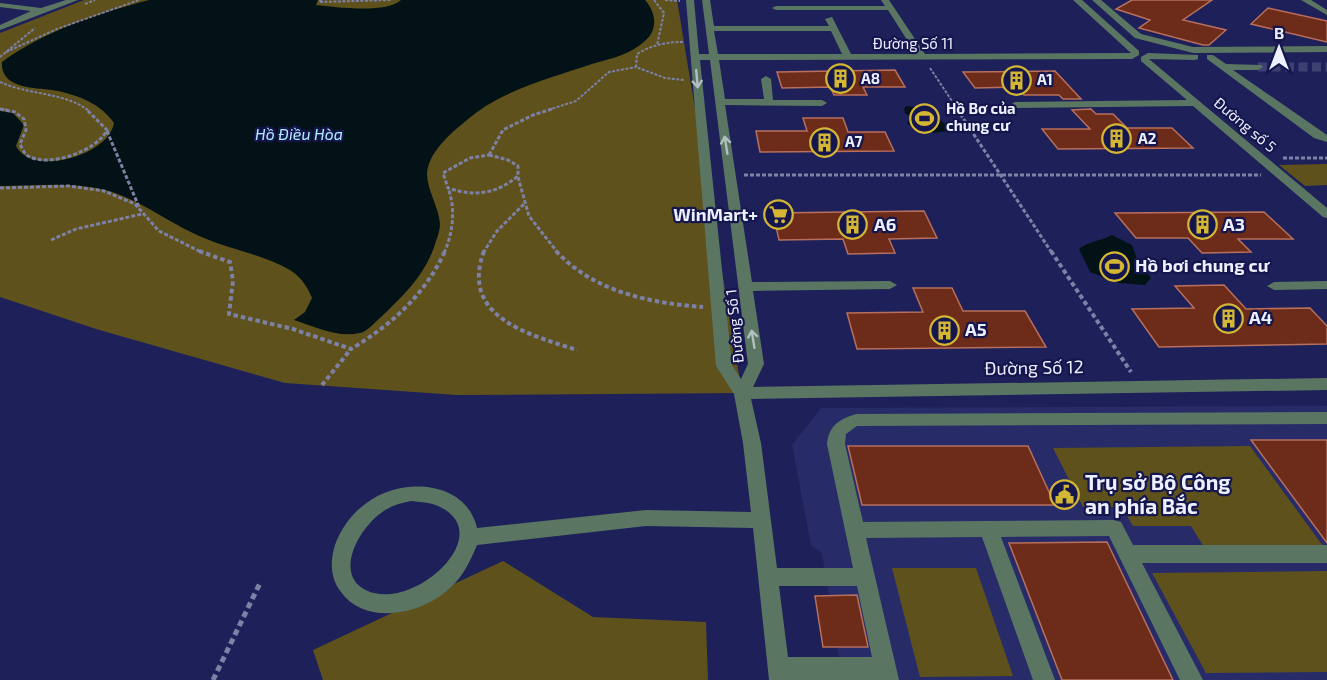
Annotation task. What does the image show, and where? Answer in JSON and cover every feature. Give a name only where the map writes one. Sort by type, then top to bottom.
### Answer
[{"type":"street","name":"Đường Số 1","points":[[690,0],[724,366],[742,393]]},
{"type":"street","name":"Đường Số 1","points":[[706,0],[712,57],[731,175],[756,364],[742,393]]},
{"type":"street","points":[[885,0],[923,57]]},
{"type":"street","points":[[1077,1],[1096,0],[1138,36],[1193,50],[1273,47],[1327,50]]},
{"type":"street","points":[[1305,0],[1327,13]]},
{"type":"street","points":[[1077,1],[1140,56]]},
{"type":"street","points":[[0,28],[42,10],[76,3]]},
{"type":"street","points":[[783,27],[775,4],[824,8],[891,8]]},
{"type":"street","points":[[0,5],[42,10]]},
{"type":"street","points":[[1314,5],[1327,5]]},
{"type":"street","points":[[824,8],[848,57]]},
{"type":"street","points":[[0,12],[25,16]]},
{"type":"street","points":[[710,28],[834,28]]},
{"type":"street","points":[[1273,47],[1287,56]]},
{"type":"street","name":"Đường số 5","points":[[1140,56],[1327,214]]},
{"type":"street","name":"Đường Số 11","points":[[695,57],[1327,56]]},
{"type":"street","points":[[1210,57],[1318,136],[1327,139]]},
{"type":"street","points":[[1224,67],[1258,67]]},
{"type":"street","points":[[766,78],[769,103]]},
{"type":"street","points":[[720,102],[822,103]]},
{"type":"street","points":[[1015,105],[1196,103]]},
{"type":"street","points":[[746,288],[890,285]]},
{"type":"street","points":[[1274,286],[1327,285]]},
{"type":"street","name":"Đường Số 12","points":[[742,393],[1327,384]]},
{"type":"street","points":[[742,393],[752,443],[780,674],[887,674],[836,444],[836,434],[843,424],[856,420],[1327,418]]},
{"type":"street","points":[[411,493],[430,493],[446,498],[459,508],[467,521],[469,537],[464,557],[452,575],[433,591],[411,601],[387,604],[366,600],[350,590],[341,574],[340,555],[346,536],[358,520],[374,507],[392,498],[411,493]]},
{"type":"street","points":[[469,537],[646,518],[762,520]]},
{"type":"street","points":[[988,528],[1044,680]]},
{"type":"street","points":[[856,530],[1113,528],[1192,680]]},
{"type":"street","points":[[1127,554],[1327,554]]},
{"type":"street","points":[[768,577],[866,577]]},
{"type":"path","points":[[76,3],[95,0]]},
{"type":"path","points":[[6,52],[57,29],[139,0]]},
{"type":"path","points":[[322,0],[320,2],[392,0]]},
{"type":"path","points":[[654,0],[664,14],[657,45]]},
{"type":"path","points":[[0,57],[37,26]]},
{"type":"path","points":[[636,67],[637,54],[657,45],[693,42]]},
{"type":"path","points":[[923,57],[1140,386]]},
{"type":"path","points":[[489,155],[503,130],[533,115],[576,101],[609,72],[636,67],[665,78],[697,81]]},
{"type":"path","points":[[0,82],[20,90],[58,96],[78,103],[100,121],[142,214]]},
{"type":"path","points":[[0,109],[19,112],[26,120],[27,128],[20,144],[24,153],[32,158],[56,157],[91,149],[101,142],[106,130]]},
{"type":"path","points":[[322,385],[351,349],[377,335],[415,299],[441,262],[452,227],[452,198],[443,173],[461,159],[489,155],[507,158],[518,166],[524,204],[532,224],[558,255],[586,277],[621,292],[678,306],[718,308]]},
{"type":"path","points":[[1262,159],[1327,158]]},
{"type":"path","points":[[731,175],[1281,175]]},
{"type":"path","points":[[447,188],[464,194],[486,194],[507,187],[518,176]]},
{"type":"path","points":[[0,188],[77,186],[109,194],[136,205],[160,232],[200,252],[230,262],[236,275],[230,298],[229,314],[292,330],[351,349]]},
{"type":"path","points":[[524,204],[488,242],[479,266],[479,288],[490,309],[512,327],[577,350]]},
{"type":"path","points":[[51,240],[76,230],[142,214]]},
{"type":"path","points":[[213,680],[261,581]]},
{"type":"shaded area","points":[[84,0],[677,0],[742,393],[457,395],[285,383],[96,329],[0,297],[0,33]]},
{"type":"shaded area","points":[[1327,164],[1327,185],[1305,186],[1279,165]]},
{"type":"shaded area","name":"Trụ sở Bộ Công an phía Bắc","points":[[1327,406],[1327,680],[843,680],[822,553],[811,545],[792,445],[821,408]]},
{"type":"shaded area","points":[[1250,446],[1323,546],[1204,547],[1191,526],[1133,526],[1122,507],[1083,507],[1053,448]]},
{"type":"shaded area","points":[[503,561],[593,617],[706,622],[708,680],[323,680],[313,650]]},
{"type":"shaded area","points":[[892,568],[976,568],[1013,676],[920,677]]},
{"type":"shaded area","points":[[1327,571],[1327,672],[1206,673],[1152,573]]},
{"type":"water","name":"Hồ Điều Hòa","points":[[149,0],[318,0],[316,5],[373,8],[384,7],[401,0],[645,0],[653,15],[654,26],[650,36],[634,49],[529,85],[498,99],[472,116],[446,138],[435,152],[428,167],[429,188],[440,224],[427,263],[407,291],[368,329],[360,333],[343,334],[294,320],[305,312],[312,298],[303,282],[290,270],[270,260],[190,232],[125,197],[96,188],[72,185],[0,186],[0,111],[13,113],[24,125],[16,146],[24,155],[37,160],[52,161],[85,153],[99,145],[109,135],[114,123],[103,111],[82,98],[15,83],[3,72],[2,62],[36,41],[72,24]]},
{"type":"water","name":"Hồ Bơ của chung cư","points":[[930,104],[941,121],[954,130],[933,133],[907,124],[910,117],[905,113],[904,108],[908,106],[921,108]]},
{"type":"water","name":"Hồ bơi chung cư","points":[[1112,235],[1132,245],[1137,259],[1151,278],[1145,285],[1119,283],[1090,272],[1079,249]]},
{"type":"building","points":[[1132,0],[1212,0],[1183,20],[1226,30],[1209,45],[1203,45],[1139,28],[1150,20],[1116,9]]},
{"type":"building","points":[[1268,8],[1327,21],[1327,42],[1251,24]]},
{"type":"building","name":"A8","points":[[895,70],[905,87],[863,87],[867,95],[834,95],[830,87],[782,88],[777,72]]},
{"type":"building","name":"A1","points":[[1055,71],[1081,99],[1063,99],[1059,95],[1024,95],[1018,87],[975,88],[963,72]]},
{"type":"building","name":"A2","points":[[1091,109],[1096,114],[1113,114],[1127,128],[1172,128],[1193,148],[1058,149],[1042,129],[1090,129],[1072,110]]},
{"type":"building","name":"A7","points":[[803,118],[843,118],[848,132],[885,132],[894,151],[760,152],[756,131],[807,131]]},
{"type":"building","name":"A6","points":[[924,211],[937,238],[889,239],[895,253],[848,254],[843,239],[779,240],[773,213]]},
{"type":"building","name":"A3","points":[[1264,212],[1293,239],[1238,239],[1251,252],[1202,253],[1188,238],[1136,238],[1115,213]]},
{"type":"building","name":"A4","points":[[1224,285],[1246,309],[1310,308],[1327,326],[1327,344],[1159,347],[1132,309],[1194,308],[1175,286]]},
{"type":"building","name":"A5","points":[[913,288],[952,288],[963,311],[1025,311],[1046,347],[857,349],[847,313],[923,312]]},
{"type":"building","points":[[1251,440],[1327,440],[1327,543]]},
{"type":"building","points":[[848,446],[1028,446],[1055,505],[862,505]]},
{"type":"building","points":[[1107,542],[1173,680],[1062,680],[1009,543]]},
{"type":"building","points":[[857,595],[868,647],[823,647],[815,596]]},
{"type":"tunnel","points":[[1258,67],[1327,67]]},
{"type":"place","name":"A8","points":[[840,79]]},
{"type":"place","name":"A1","points":[[1016,80]]},
{"type":"place","name":"Hồ Bơ của chung cư","points":[[925,118]]},
{"type":"place","name":"A2","points":[[1117,139]]},
{"type":"place","name":"A7","points":[[824,142]]},
{"type":"place","name":"WinMart+","points":[[779,215]]},
{"type":"place","name":"A6","points":[[853,225]]},
{"type":"place","name":"A3","points":[[1202,225]]},
{"type":"place","name":"Hồ bơi chung cư","points":[[1114,266]]},
{"type":"place","name":"A4","points":[[1228,318]]},
{"type":"place","name":"A5","points":[[944,330]]},
{"type":"place","name":"Trụ sở Bộ Công an phía Bắc","points":[[1064,495]]}]
